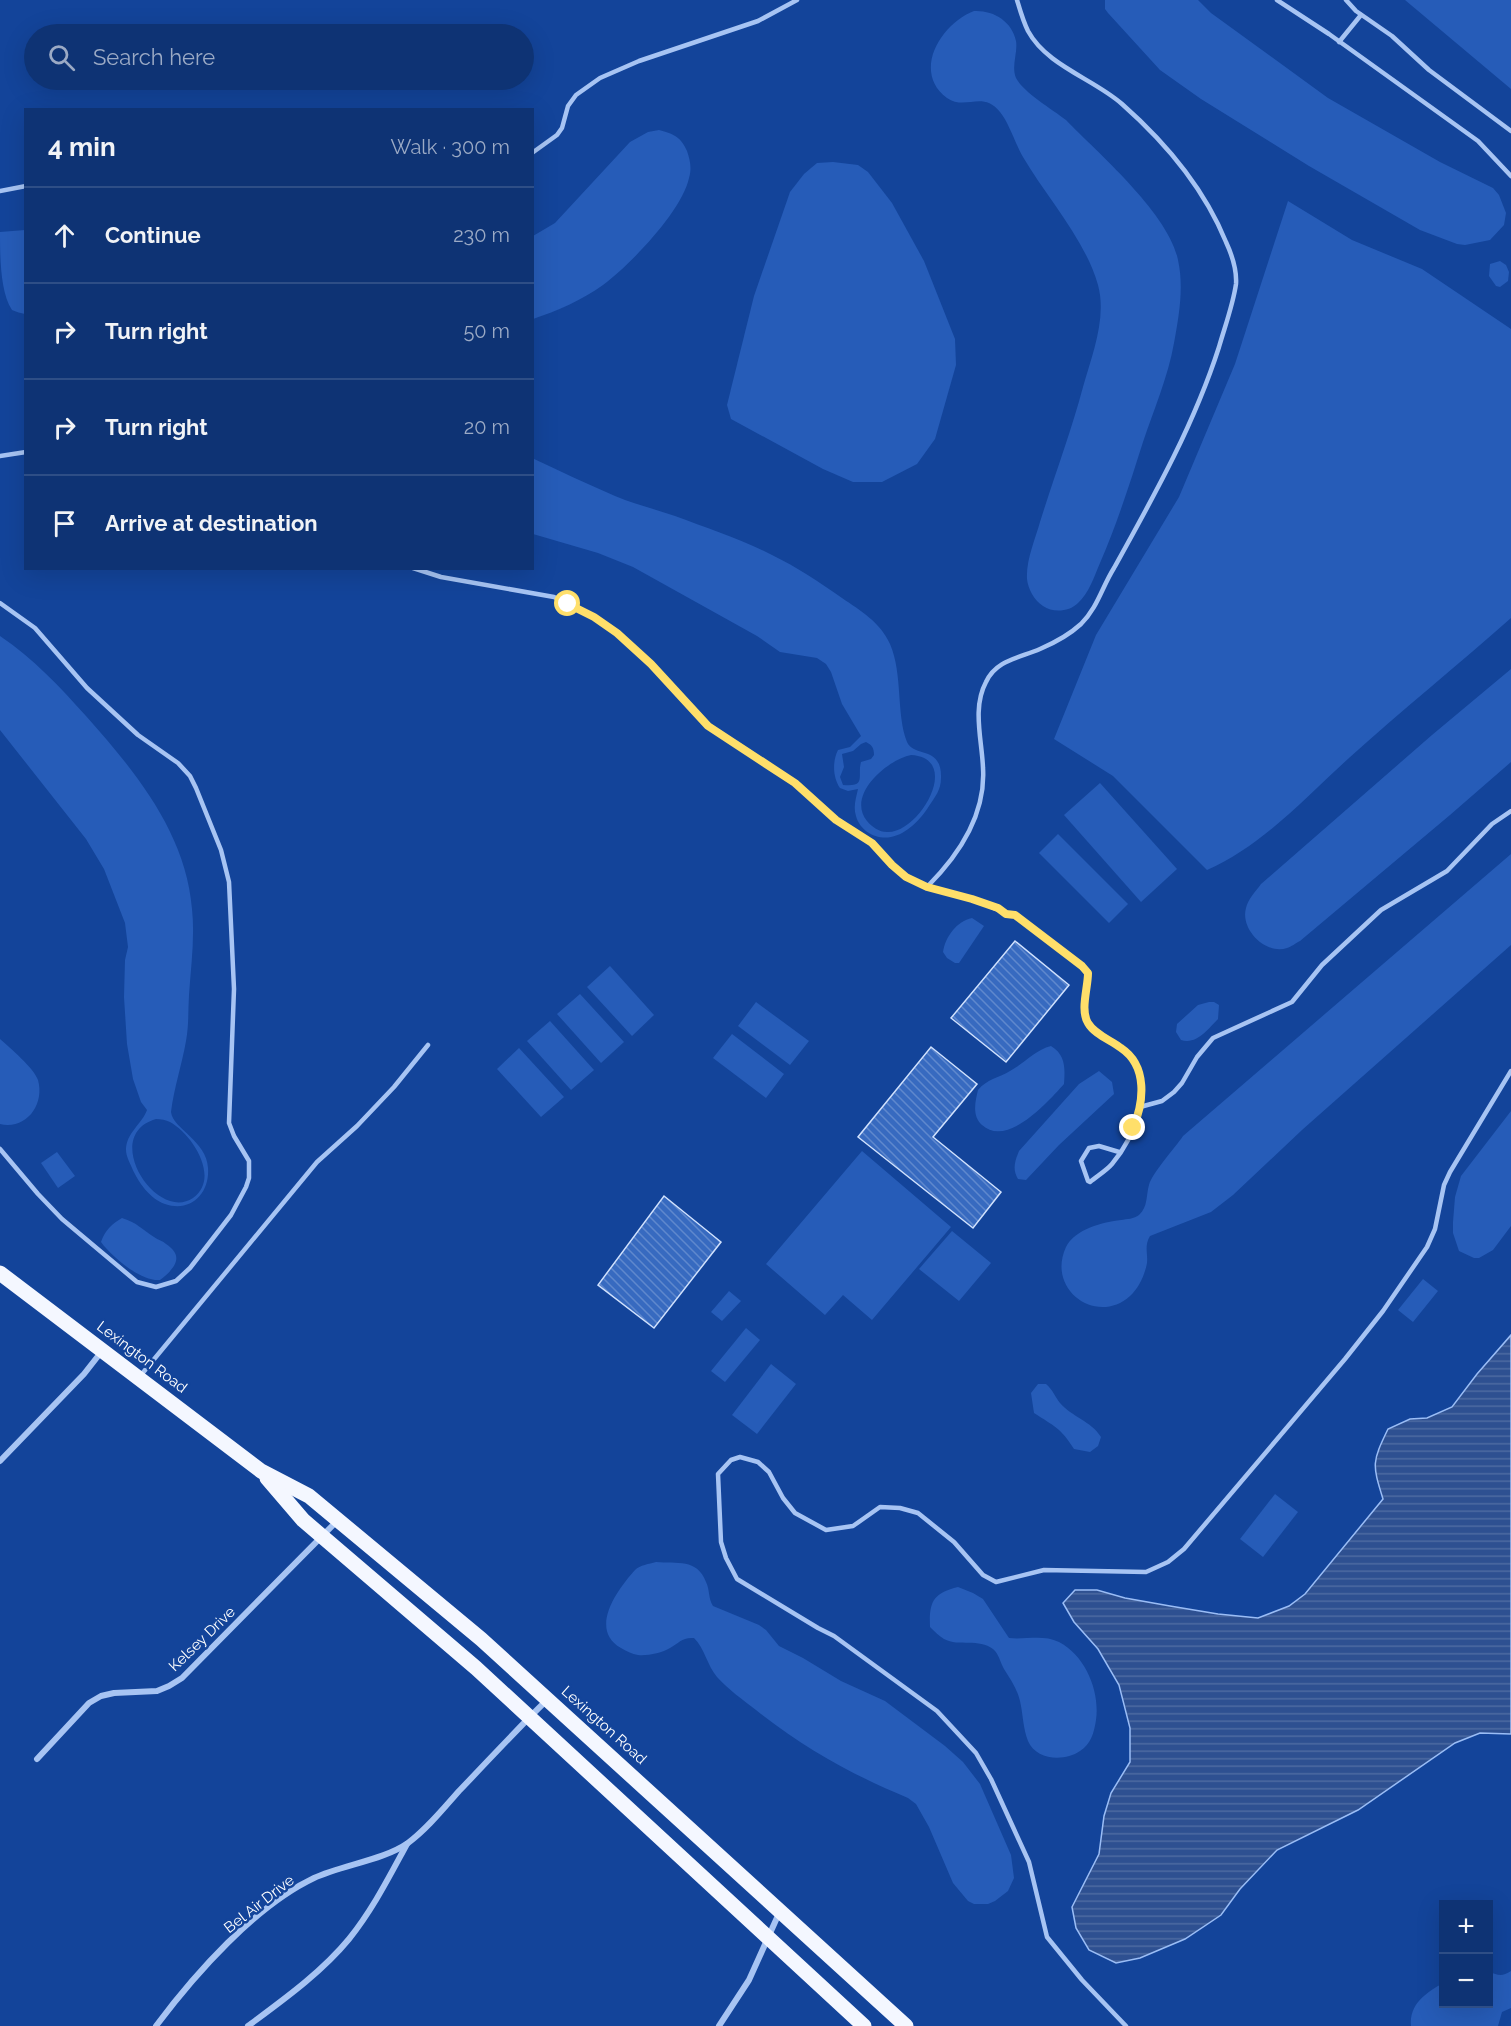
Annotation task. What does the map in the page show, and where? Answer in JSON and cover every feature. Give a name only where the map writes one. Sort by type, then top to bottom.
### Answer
[{"type":"main road","name":"Lexington Road","points":[[0,1273],[261,1471],[309,1496],[339,1520],[481,1639],[906,2026]]},
{"type":"main road","name":"Lexington Road","points":[[261,1471],[303,1520],[529,1717],[864,2026]]},
{"type":"street","points":[[0,1461],[84,1374],[103,1350]]},
{"type":"street","name":"Kelsey Drive","points":[[37,1759],[89,1703],[101,1696],[114,1693],[157,1691],[182,1677],[339,1520]]},
{"type":"street","name":"Bel Air Drive","points":[[156,2026],[224,1948],[293,1889],[316,1877],[391,1852],[407,1843],[429,1824],[548,1699]]},
{"type":"street","name":"Bel Air Drive","points":[[248,2026],[307,1980],[348,1940],[378,1898],[407,1843]]},
{"type":"street","points":[[719,2026],[749,1980],[780,1910]]},
{"type":"lane","points":[[534,152],[557,135],[562,128],[568,106],[576,95],[600,78],[639,61],[758,21],[797,0]]},
{"type":"lane","points":[[927,887],[962,846],[975,819],[983,781],[979,737],[980,697],[986,681],[996,667],[1040,650],[1064,637],[1081,624],[1094,608],[1189,426],[1214,363],[1233,301],[1236,282],[1232,257],[1202,193],[1172,155],[1122,104],[1055,59],[1037,44],[1029,33],[1017,0]]},
{"type":"lane","points":[[1277,0],[1478,141],[1511,176]]},
{"type":"lane","points":[[1346,0],[1361,15],[1392,36],[1428,70],[1511,131]]},
{"type":"lane","points":[[1339,42],[1361,15]]},
{"type":"lane","points":[[0,191],[24,186]]},
{"type":"lane","points":[[0,456],[24,452]]},
{"type":"lane","points":[[419,570],[441,577],[554,597],[594,617],[617,633],[651,664],[708,726],[795,783],[836,820],[872,843],[906,877],[927,887],[972,899],[998,908],[1006,914],[1015,915],[1082,966],[1088,973],[1084,1013],[1088,1023],[1093,1029],[1124,1049],[1134,1060],[1138,1068],[1142,1090],[1140,1107],[1128,1139],[1111,1166],[1090,1182],[1088,1180],[1081,1161],[1089,1148],[1099,1146],[1119,1152]]},
{"type":"lane","points":[[0,603],[35,628],[87,688],[138,735],[178,763],[190,776],[196,788],[221,850],[229,882],[234,989],[229,1123],[249,1161],[249,1178],[231,1215],[190,1268],[176,1281],[156,1287],[137,1282],[62,1219],[0,1149]]},
{"type":"lane","points":[[1140,1107],[1162,1101],[1174,1092],[1197,1057],[1213,1038],[1292,1002],[1322,965],[1381,910],[1447,871],[1492,824],[1511,811]]},
{"type":"lane","points":[[139,1377],[316,1162],[357,1126],[394,1087],[428,1045]]},
{"type":"lane","points":[[1126,2026],[1047,1937],[1033,1874],[1026,1856],[984,1764],[968,1743],[937,1711],[834,1636],[737,1580],[721,1542],[718,1474],[731,1460],[740,1457],[758,1462],[769,1472],[783,1498],[795,1513],[826,1530],[853,1526],[880,1507],[900,1508],[918,1513],[954,1542],[983,1575],[996,1582],[1044,1570],[1146,1572],[1159,1567],[1184,1549],[1383,1311],[1427,1247],[1435,1229],[1444,1185],[1450,1172],[1511,1071]]},
{"type":"shaded area","points":[[1105,0],[1198,0],[1211,13],[1328,98],[1440,162],[1493,188],[1499,195],[1506,213],[1504,225],[1490,240],[1465,245],[1420,230],[1309,166],[1201,99],[1160,70],[1108,13],[1105,9]]},
{"type":"shaded area","points":[[1405,0],[1511,0],[1511,89]]},
{"type":"shaded area","points":[[974,11],[988,12],[1006,22],[1016,41],[1014,64],[1016,78],[1020,84],[1066,120],[1114,167],[1147,204],[1172,242],[1180,270],[1178,322],[1171,356],[1123,503],[1088,590],[1074,606],[1061,610],[1051,610],[1040,604],[1030,590],[1027,572],[1033,543],[1094,349],[1100,323],[1100,298],[1098,285],[1084,251],[1023,157],[1000,112],[987,102],[954,101],[947,98],[937,87],[932,75],[931,62],[935,49],[951,26]]},
{"type":"shaded area","points":[[659,130],[673,135],[679,139],[687,151],[690,167],[689,178],[676,206],[654,236],[603,285],[569,305],[534,319],[534,235],[555,223],[630,142],[648,132]]},
{"type":"shaded area","points":[[817,163],[858,165],[868,172],[892,203],[924,261],[955,339],[956,365],[935,439],[917,464],[882,482],[853,482],[823,469],[731,419],[727,405],[754,296],[790,192],[804,174]]},
{"type":"shaded area","points":[[1288,201],[1352,240],[1422,269],[1511,329],[1511,618],[1369,740],[1264,835],[1227,860],[1207,870],[1113,776],[1054,739],[1096,635],[1179,497],[1235,364]]},
{"type":"shaded area","points":[[24,230],[24,314],[12,310],[5,293],[0,232]]},
{"type":"shaded area","points":[[1500,261],[1506,265],[1509,272],[1508,281],[1500,287],[1496,286],[1489,276],[1490,264]]},
{"type":"shaded area","points":[[534,459],[630,502],[712,529],[760,549],[799,570],[875,623],[886,636],[894,656],[907,742],[915,750],[933,756],[940,768],[939,790],[918,821],[897,835],[885,838],[869,833],[858,821],[855,802],[858,789],[848,791],[840,788],[834,770],[838,750],[850,747],[861,736],[842,704],[826,664],[817,658],[780,652],[757,636],[633,567],[598,553],[534,534]],"holes":[[[866,742],[870,744],[874,755],[871,759],[861,762],[860,780],[855,784],[843,785],[840,777],[844,767],[842,754],[853,751]],[[911,755],[926,759],[934,769],[935,781],[922,809],[912,821],[899,829],[887,832],[873,827],[862,811],[865,790],[872,780],[901,758]]]},
{"type":"shaded area","points":[[0,636],[24,654],[56,684],[122,759],[155,805],[180,855],[188,881],[193,941],[187,1035],[171,1112],[177,1124],[202,1150],[208,1168],[206,1185],[197,1199],[191,1203],[174,1206],[154,1198],[138,1179],[127,1155],[127,1144],[131,1134],[147,1110],[141,1102],[133,1079],[127,1044],[124,997],[125,960],[128,947],[125,923],[104,869],[86,839],[0,730]],"holes":[[[156,1119],[168,1121],[178,1128],[187,1136],[200,1157],[204,1168],[204,1179],[201,1189],[193,1198],[178,1202],[164,1198],[150,1188],[140,1174],[133,1158],[133,1142],[140,1128]]]},
{"type":"shaded area","points":[[1511,669],[1511,762],[1300,941],[1279,949],[1270,948],[1256,938],[1245,916],[1248,901],[1261,884]]},
{"type":"shaded area","points":[[1100,783],[1177,869],[1141,902],[1064,815]]},
{"type":"shaded area","points":[[1058,834],[1128,904],[1109,923],[1039,853]]},
{"type":"shaded area","points":[[1511,854],[1511,945],[1302,1130],[1233,1195],[1211,1212],[1150,1236],[1147,1243],[1145,1272],[1139,1285],[1130,1296],[1117,1304],[1103,1307],[1090,1305],[1078,1299],[1069,1289],[1063,1277],[1062,1263],[1070,1241],[1090,1228],[1139,1215],[1145,1205],[1151,1180],[1183,1136]]},
{"type":"shaded area","points":[[972,918],[984,926],[959,963],[955,963],[943,952],[946,941],[961,922]]},
{"type":"shaded area","points":[[610,966],[654,1015],[632,1036],[587,987]]},
{"type":"shaded area","points":[[580,994],[624,1042],[601,1063],[557,1014]]},
{"type":"shaded area","points":[[756,1002],[809,1041],[790,1065],[738,1026]]},
{"type":"shaded area","points":[[1209,1002],[1219,1005],[1218,1019],[1197,1038],[1181,1040],[1176,1032],[1177,1024],[1198,1005]]},
{"type":"shaded area","points":[[550,1021],[594,1070],[571,1090],[527,1041]]},
{"type":"shaded area","points":[[732,1034],[784,1074],[766,1098],[713,1058]]},
{"type":"shaded area","points":[[0,1039],[36,1075],[39,1089],[39,1098],[31,1114],[18,1123],[9,1125],[0,1124]]},
{"type":"shaded area","points":[[1051,1046],[1062,1058],[1064,1084],[1038,1111],[1015,1127],[1003,1131],[992,1131],[982,1125],[977,1117],[975,1104],[981,1086],[1010,1071],[1040,1050]]},
{"type":"shaded area","points":[[519,1048],[564,1097],[541,1117],[497,1069]]},
{"type":"shaded area","points":[[1099,1071],[1112,1082],[1114,1094],[1059,1145],[1026,1180],[1018,1179],[1015,1162],[1019,1151],[1079,1084]]},
{"type":"shaded area","points":[[1511,1111],[1511,1226],[1493,1250],[1479,1258],[1474,1258],[1459,1251],[1453,1233],[1455,1197],[1461,1176]]},
{"type":"shaded area","points":[[862,1151],[951,1227],[872,1320],[843,1295],[825,1315],[766,1264]]},
{"type":"shaded area","points":[[57,1152],[75,1176],[58,1188],[41,1163]]},
{"type":"shaded area","points":[[122,1218],[136,1224],[172,1249],[176,1258],[175,1263],[173,1268],[160,1280],[152,1280],[136,1273],[119,1261],[101,1242],[109,1228]]},
{"type":"shaded area","points":[[952,1231],[991,1263],[959,1301],[919,1269]]},
{"type":"shaded area","points":[[1423,1279],[1438,1291],[1413,1322],[1398,1310]]},
{"type":"shaded area","points":[[729,1291],[741,1301],[722,1321],[711,1312]]},
{"type":"shaded area","points":[[746,1328],[760,1340],[725,1382],[711,1371]]},
{"type":"shaded area","points":[[1511,1335],[1511,1734],[1480,1733],[1455,1743],[1358,1810],[1277,1850],[1240,1889],[1221,1915],[1185,1939],[1140,1958],[1116,1963],[1089,1950],[1076,1928],[1072,1907],[1099,1854],[1104,1816],[1111,1793],[1130,1762],[1130,1728],[1119,1685],[1098,1649],[1074,1622],[1063,1603],[1075,1590],[1097,1590],[1125,1598],[1170,1606],[1258,1618],[1289,1606],[1305,1594],[1383,1499],[1375,1463],[1388,1429],[1410,1419],[1427,1418],[1452,1407]]},
{"type":"shaded area","points":[[771,1364],[796,1384],[757,1434],[732,1415]]},
{"type":"shaded area","points":[[1038,1384],[1046,1384],[1065,1408],[1097,1432],[1101,1437],[1098,1446],[1090,1452],[1074,1449],[1061,1432],[1034,1413],[1031,1393]]},
{"type":"shaded area","points":[[1275,1494],[1298,1512],[1263,1557],[1240,1539]]},
{"type":"shaded area","points":[[656,1562],[685,1564],[697,1569],[706,1582],[713,1606],[759,1625],[779,1646],[841,1681],[885,1701],[963,1762],[980,1784],[1011,1855],[1014,1878],[1008,1891],[988,1904],[974,1904],[968,1901],[953,1883],[929,1827],[916,1804],[829,1760],[774,1724],[736,1695],[717,1677],[694,1638],[684,1639],[654,1654],[642,1655],[627,1651],[611,1640],[606,1620],[614,1598],[635,1570]]},
{"type":"shaded area","points":[[958,1587],[983,1599],[1009,1638],[1053,1640],[1069,1648],[1077,1656],[1089,1676],[1097,1709],[1093,1734],[1084,1748],[1074,1755],[1059,1758],[1037,1752],[1026,1736],[1017,1692],[995,1651],[982,1644],[944,1639],[930,1627],[930,1611],[934,1600],[943,1592]]},
{"type":"shaded area","points":[[1511,1971],[1511,2008],[1502,2012],[1498,2026],[1411,2026],[1411,2018],[1416,2005],[1425,1995],[1439,1986],[1439,2008],[1493,2008],[1493,1973],[1505,1974]]},
{"type":"building","points":[[1015,941],[1069,985],[1006,1062],[951,1018]]},
{"type":"building","points":[[931,1047],[977,1084],[933,1137],[1001,1192],[973,1228],[858,1137]]},
{"type":"building","points":[[664,1196],[721,1242],[654,1328],[598,1285]]},
{"type":"route","points":[[568,604],[594,617],[617,633],[651,664],[708,726],[795,783],[836,820],[872,843],[906,877],[927,887],[972,899],[998,908],[1006,914],[1015,915],[1075,963],[1082,966],[1088,973],[1084,1013],[1088,1023],[1093,1029],[1124,1049],[1138,1068],[1142,1090],[1139,1114],[1133,1128]]}]
